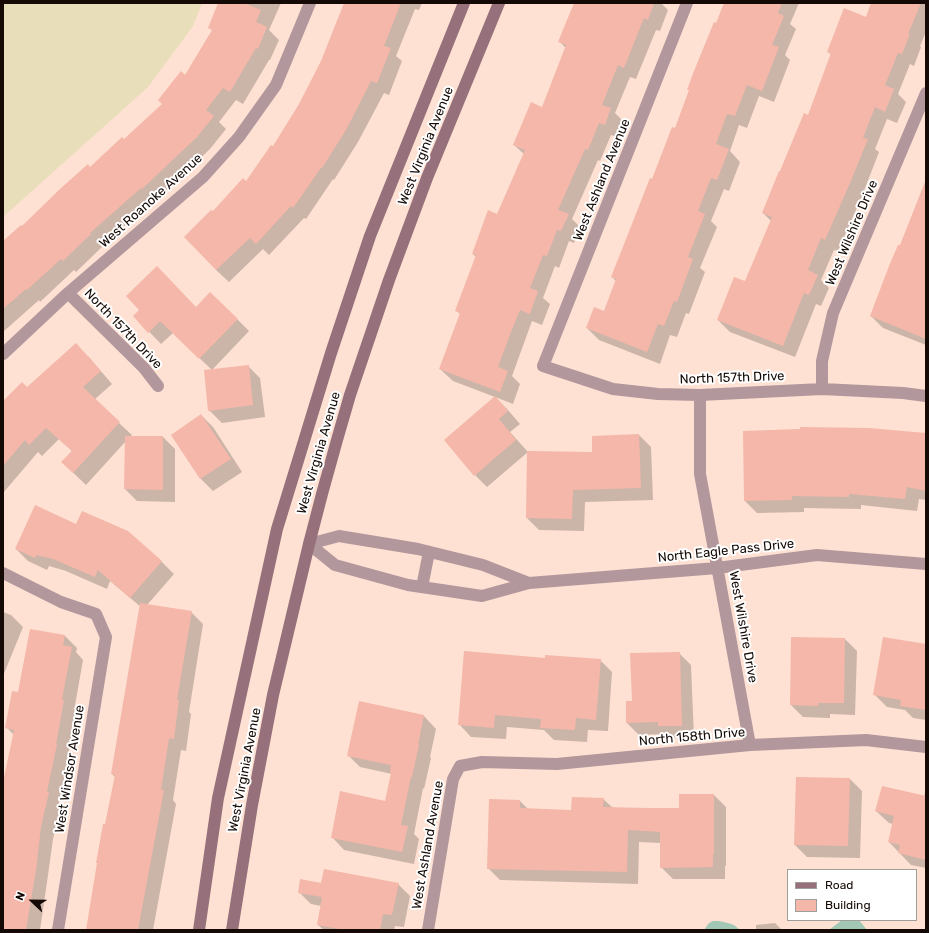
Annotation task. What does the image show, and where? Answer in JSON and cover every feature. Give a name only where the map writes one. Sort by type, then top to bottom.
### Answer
[{"type":"main road","name":"West Virginia Avenue","points":[[199,930],[218,798],[277,529],[331,353],[370,236],[464,3]]},
{"type":"main road","name":"West Virginia Avenue","points":[[232,930],[252,805],[272,703],[309,544],[350,395],[389,280],[427,178],[499,3]]},
{"type":"street","name":"West Roanoke Avenue","points":[[3,354],[68,293],[203,177],[239,137],[276,85],[310,3]]},
{"type":"street","name":"West Ashland Avenue","points":[[543,366],[687,3]]},
{"type":"street","name":"West Wilshire Drive","points":[[822,389],[822,361],[833,313],[926,93]]},
{"type":"street","name":"North 157th Drive","points":[[68,293],[144,368],[158,386]]},
{"type":"street","name":"North 157th Drive","points":[[543,366],[613,389],[658,394],[700,395],[822,389],[903,393],[926,396]]},
{"type":"street","name":"West Wilshire Drive","points":[[700,395],[700,474],[750,745]]},
{"type":"street","name":"North Eagle Pass Drive","points":[[309,544],[339,536],[429,552],[483,565],[529,583]]},
{"type":"street","name":"North Eagle Pass Drive","points":[[309,544],[335,565],[408,585],[482,596],[529,583],[718,568],[817,555],[926,564]]},
{"type":"street","points":[[422,587],[429,552]]},
{"type":"street","name":"West Windsor Avenue","points":[[3,573],[61,602],[96,614],[106,637],[58,930]]},
{"type":"street","name":"North 158th Drive","points":[[460,766],[482,762],[557,764],[750,745],[866,740],[926,747]]},
{"type":"street","name":"West Ashland Avenue","points":[[428,930],[453,779],[460,766]]},
{"type":"green space","points":[[713,921],[734,925],[740,930],[704,930],[709,923]]},
{"type":"green space","points":[[841,921],[860,921],[867,930],[829,930]]},
{"type":"sand","points":[[3,3],[202,3],[193,26],[148,87],[3,217]]},
{"type":"building","points":[[218,3],[244,3],[261,10],[256,22],[267,27],[258,49],[256,48],[230,92],[223,88],[206,110],[214,116],[197,137],[142,189],[141,188],[90,233],[91,234],[63,261],[61,259],[27,290],[26,289],[3,309],[3,241],[21,225],[22,226],[88,164],[90,167],[122,137],[124,139],[162,104],[158,100],[181,71],[185,75],[212,30],[208,28]]},
{"type":"building","points":[[344,3],[401,3],[384,46],[391,48],[377,83],[371,81],[346,130],[322,168],[293,208],[291,206],[256,244],[250,238],[216,270],[184,237],[211,210],[213,211],[243,178],[246,181],[271,145],[273,146],[299,104],[321,61]]},
{"type":"building","points":[[574,3],[654,3],[648,20],[644,18],[624,68],[618,65],[602,105],[611,108],[605,125],[599,123],[588,150],[585,149],[558,210],[569,214],[561,231],[557,230],[547,256],[543,255],[530,288],[538,291],[530,314],[520,310],[511,332],[498,367],[508,371],[500,392],[439,369],[460,313],[455,311],[476,255],[472,254],[488,210],[497,214],[525,150],[513,145],[531,102],[542,107],[566,45],[558,42]]},
{"type":"building","points":[[724,3],[782,3],[778,13],[784,16],[772,45],[779,47],[762,91],[747,85],[735,116],[727,114],[716,144],[729,149],[717,180],[711,178],[698,211],[705,214],[688,257],[693,259],[677,302],[674,301],[664,326],[658,324],[647,352],[586,328],[594,307],[604,311],[616,279],[611,277],[650,178],[652,179],[672,127],[675,128],[689,90],[687,90],[694,71],[714,22],[716,23]]},
{"type":"building","points":[[871,3],[921,3],[908,34],[910,34],[902,54],[898,53],[885,85],[894,89],[885,112],[875,107],[863,138],[868,139],[850,183],[825,240],[821,238],[808,270],[818,275],[809,295],[804,293],[783,346],[717,320],[734,277],[745,281],[772,217],[762,213],[804,113],[808,115],[831,53],[827,52],[844,8],[866,17]]},
{"type":"building","points":[[925,182],[926,339],[870,316],[889,266],[898,245],[900,245]]},
{"type":"building","points":[[157,266],[196,307],[210,292],[238,319],[199,359],[160,321],[148,333],[133,316],[139,310],[126,296]]},
{"type":"building","points":[[76,343],[101,371],[83,387],[120,422],[73,473],[61,462],[72,451],[46,428],[29,445],[25,440],[3,466],[3,401],[22,382],[27,387]]},
{"type":"building","points":[[249,365],[253,405],[208,411],[204,370]]},
{"type":"building","points":[[495,396],[508,411],[499,419],[516,440],[474,476],[444,440]]},
{"type":"building","points":[[201,414],[231,459],[200,479],[171,435]]},
{"type":"building","points":[[800,427],[869,428],[926,433],[926,491],[907,487],[905,499],[849,494],[849,497],[792,496],[792,500],[744,501],[743,431],[800,429]]},
{"type":"building","points":[[639,434],[641,488],[573,490],[572,519],[526,518],[527,451],[592,452],[592,436]]},
{"type":"building","points":[[125,436],[163,436],[163,490],[124,489]]},
{"type":"building","points":[[35,505],[76,524],[82,511],[128,531],[162,561],[130,598],[98,570],[95,577],[53,559],[36,555],[35,558],[15,549]]},
{"type":"building","points":[[140,603],[192,611],[177,700],[179,700],[174,739],[169,738],[161,790],[164,790],[138,930],[86,930],[103,824],[105,824],[115,775],[111,774]]},
{"type":"building","points":[[30,629],[65,635],[63,645],[72,647],[62,699],[64,700],[57,744],[47,792],[49,792],[41,827],[36,870],[26,930],[3,930],[3,782],[14,730],[5,728],[12,691],[18,692]]},
{"type":"building","points":[[791,637],[845,638],[844,703],[818,703],[818,706],[790,705]]},
{"type":"building","points":[[883,637],[926,644],[926,710],[900,706],[901,700],[873,695]]},
{"type":"building","points":[[464,651],[545,658],[545,655],[601,659],[596,720],[576,718],[575,730],[540,728],[541,719],[495,715],[494,728],[458,725]]},
{"type":"building","points":[[680,652],[682,726],[658,726],[658,722],[626,723],[626,701],[632,701],[630,653]]},
{"type":"building","points":[[359,701],[424,715],[419,745],[401,825],[408,826],[402,852],[331,838],[340,791],[385,801],[391,773],[391,765],[347,756]]},
{"type":"building","points":[[796,777],[850,778],[848,846],[794,845]]},
{"type":"building","points":[[882,786],[926,796],[926,860],[898,853],[900,845],[888,842],[894,816],[875,811]]},
{"type":"building","points":[[679,794],[714,794],[713,867],[660,868],[660,832],[628,830],[627,872],[487,869],[489,799],[520,800],[520,808],[571,810],[572,797],[604,798],[603,807],[679,808]]},
{"type":"building","points":[[324,869],[399,883],[392,915],[383,914],[380,930],[345,930],[317,925],[322,897],[298,893],[300,879],[321,883]]}]
